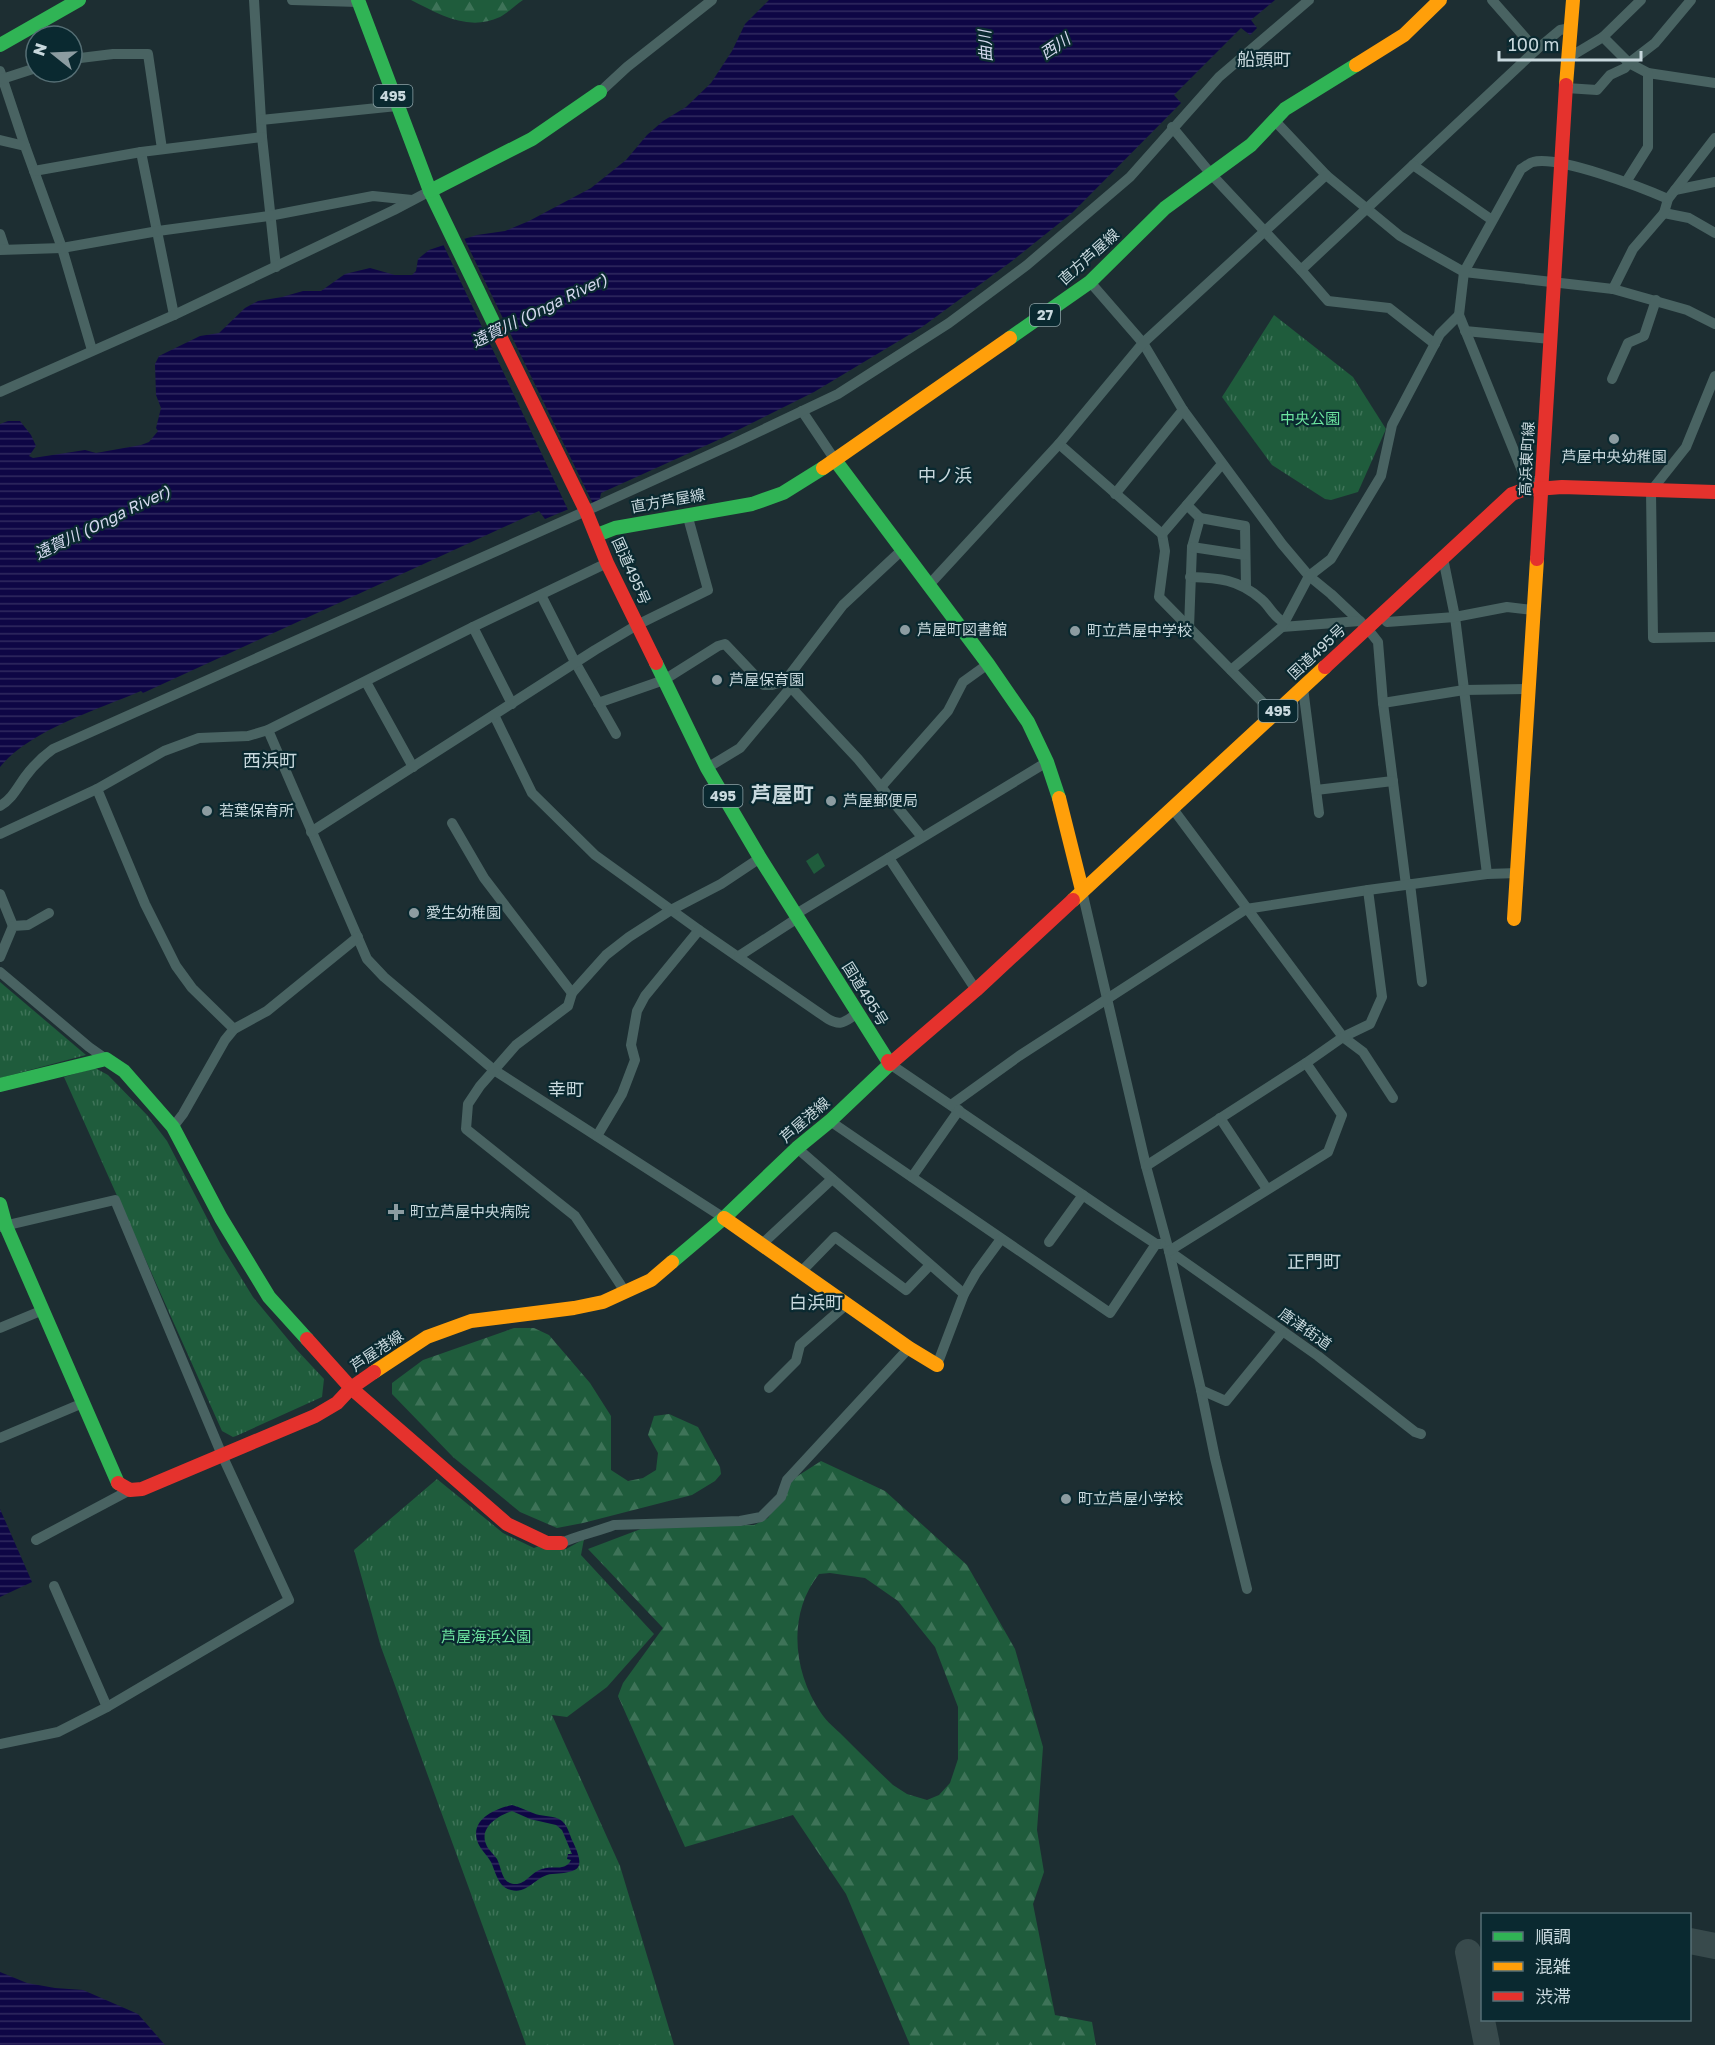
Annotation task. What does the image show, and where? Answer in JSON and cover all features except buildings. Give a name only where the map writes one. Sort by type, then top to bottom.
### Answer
[{"type":"main road","points":[[0,45],[79,0]]},
{"type":"main road","name":"直方芦屋線","points":[[597,535],[615,528],[752,504],[783,493],[835,460],[1090,282],[1165,208],[1251,145],[1285,109],[1404,35],[1440,0]]},
{"type":"main road","name":"高浜東町線","points":[[1514,919],[1560,163],[1574,0]]},
{"type":"main road","name":"国道495号","points":[[358,1],[430,191],[586,511],[607,563],[707,768],[760,858],[890,1064],[976,990],[1082,890],[1173,809],[1302,688],[1363,625],[1381,615],[1512,494],[1524,490],[1562,487],[1715,492]]},
{"type":"main road","points":[[430,191],[532,139],[600,92]]},
{"type":"main road","points":[[835,460],[988,664],[1028,722],[1047,762],[1062,806],[1082,890]]},
{"type":"main road","points":[[0,1085],[105,1059],[124,1071],[173,1127],[221,1218],[269,1297],[351,1388],[507,1524],[547,1543],[561,1543]]},
{"type":"main road","name":"芦屋港線","points":[[130,1490],[142,1489],[315,1416],[337,1402],[351,1388],[427,1337],[451,1327],[471,1321],[574,1308],[603,1302],[651,1280],[724,1218],[890,1064]]},
{"type":"main road","points":[[0,1204],[3,1226],[43,1310],[118,1483],[130,1490]]},
{"type":"main road","points":[[724,1218],[909,1348],[937,1365]]},
{"type":"street","points":[[254,0],[262,137],[276,267]]},
{"type":"street","points":[[292,0],[358,1]]},
{"type":"street","points":[[600,92],[627,67],[712,0]]},
{"type":"street","points":[[0,806],[17,790],[43,756],[53,749],[586,511],[802,411],[883,366],[949,323],[1011,277],[1130,177],[1172,127],[1219,77],[1309,0]]},
{"type":"street","points":[[1492,0],[1536,51]]},
{"type":"street","points":[[1568,58],[1603,37],[1641,0]]},
{"type":"street","points":[[1566,88],[1598,90],[1610,75],[1625,68],[1655,43],[1691,0]]},
{"type":"street","points":[[1301,270],[1536,51],[1560,30],[1571,28]]},
{"type":"street","points":[[1603,37],[1629,63],[1648,73],[1715,83]]},
{"type":"street","points":[[84,58],[114,54],[148,54],[162,149]]},
{"type":"street","points":[[24,70],[1,75],[62,248],[92,350]]},
{"type":"street","points":[[1626,182],[1648,147],[1648,73]]},
{"type":"street","points":[[261,120],[397,106]]},
{"type":"street","points":[[1275,121],[1326,175],[1400,236],[1464,272],[1613,289],[1688,310],[1715,324]]},
{"type":"street","points":[[1172,127],[1211,174],[1328,301],[1389,308],[1435,344]]},
{"type":"street","points":[[34,171],[141,152],[262,137]]},
{"type":"street","points":[[1613,289],[1633,249],[1664,213],[1672,194],[1715,138]]},
{"type":"street","points":[[0,140],[25,146]]},
{"type":"street","points":[[141,152],[174,315]]},
{"type":"street","points":[[1542,488],[1523,473],[1459,315],[1464,272],[1492,220],[1521,169],[1534,162],[1560,163],[1672,194],[1715,182]]},
{"type":"street","points":[[1413,165],[1492,220]]},
{"type":"street","points":[[928,586],[1059,444],[1143,343],[1326,175]]},
{"type":"street","points":[[0,392],[70,363],[92,350],[174,315],[430,191]]},
{"type":"street","points":[[0,234],[2,250],[62,248],[158,231],[269,216],[373,196],[413,200]]},
{"type":"street","points":[[1664,213],[1689,218],[1715,233]]},
{"type":"street","points":[[1090,282],[1143,343],[1183,411],[1282,544],[1309,576],[1363,625],[1378,642],[1393,781],[1422,982]]},
{"type":"street","points":[[1612,380],[1628,343],[1644,336],[1656,300]]},
{"type":"street","points":[[1231,670],[1283,625],[1309,576],[1331,559],[1381,476],[1392,425],[1440,334],[1459,315]]},
{"type":"street","points":[[1466,331],[1550,339]]},
{"type":"street","points":[[1715,376],[1686,447],[1651,491],[1653,638],[1715,637]]},
{"type":"street","points":[[802,411],[835,460]]},
{"type":"street","points":[[1115,494],[1183,411]]},
{"type":"street","points":[[1059,444],[1162,534],[1165,550],[1159,597],[1274,714]]},
{"type":"street","points":[[1162,534],[1222,464]]},
{"type":"street","points":[[1187,506],[1200,518],[1245,526],[1246,587]]},
{"type":"street","points":[[311,831],[575,662],[637,625],[708,590],[687,514]]},
{"type":"street","points":[[1189,628],[1192,547],[1200,518]]},
{"type":"street","points":[[1192,547],[1245,555]]},
{"type":"street","points":[[707,768],[740,748],[843,605],[902,550]]},
{"type":"street","points":[[1443,558],[1455,617],[1487,874]]},
{"type":"street","points":[[0,834],[97,789],[164,751],[199,738],[248,736],[268,730],[473,627],[607,563]]},
{"type":"street","points":[[1190,577],[1224,578],[1246,587],[1263,600],[1283,625]]},
{"type":"street","points":[[541,595],[575,662],[616,734]]},
{"type":"street","points":[[1381,615],[1387,622],[1455,617],[1507,607],[1533,610]]},
{"type":"street","points":[[1283,625],[1363,625]]},
{"type":"street","points":[[473,627],[512,704]]},
{"type":"street","points":[[598,703],[664,680],[718,646],[725,644],[764,685],[788,684]]},
{"type":"street","points":[[881,788],[948,711],[963,682],[988,664]]},
{"type":"street","points":[[366,682],[413,767]]},
{"type":"street","points":[[788,684],[858,759],[922,837]]},
{"type":"street","points":[[1302,688],[1318,813]]},
{"type":"street","points":[[1383,703],[1464,690],[1528,689]]},
{"type":"street","points":[[494,715],[532,793],[595,855],[699,930],[836,1023],[843,1023],[858,1013]]},
{"type":"street","points":[[268,730],[367,959],[384,977],[495,1070],[724,1218]]},
{"type":"street","points":[[739,956],[793,921],[796,914],[1047,762]]},
{"type":"street","points":[[1316,790],[1393,781]]},
{"type":"street","points":[[97,789],[145,904],[176,966],[192,988],[234,1029]]},
{"type":"street","points":[[1173,809],[1343,1037],[1363,1052],[1393,1098]]},
{"type":"street","points":[[452,824],[484,878],[572,993]]},
{"type":"street","points":[[626,1293],[575,1216],[466,1129],[468,1104],[480,1086],[516,1045],[568,1006],[572,993],[606,955],[671,910],[721,884],[760,858]]},
{"type":"street","points":[[889,858],[976,990]]},
{"type":"street","points":[[912,1177],[955,1108],[1019,1056],[1246,909],[1487,874],[1518,873]]},
{"type":"street","points":[[1082,890],[1246,1589]]},
{"type":"street","points":[[1146,1166],[1343,1037],[1370,1024],[1382,997],[1368,890]]},
{"type":"street","points":[[0,894],[13,926],[0,957]]},
{"type":"street","points":[[13,926],[28,925],[49,913]]},
{"type":"street","points":[[597,1136],[622,1094],[635,1060],[631,1045],[638,1011],[645,996],[699,930]]},
{"type":"street","points":[[173,1127],[234,1029],[267,1011],[358,937]]},
{"type":"street","points":[[0,972],[105,1059]]},
{"type":"street","points":[[830,1121],[1110,1313],[1164,1246],[1268,1189],[1328,1152],[1342,1115],[1306,1063]]},
{"type":"street","name":"唐津街道","points":[[890,1064],[1083,1195],[1164,1246],[1318,1356],[1415,1432],[1421,1434]]},
{"type":"street","points":[[1220,1118],[1268,1189]]},
{"type":"street","points":[[797,1148],[964,1294]]},
{"type":"street","points":[[762,1244],[832,1179]]},
{"type":"street","points":[[1049,1242],[1083,1195]]},
{"type":"street","points":[[0,1744],[58,1732],[107,1707],[289,1600],[222,1455],[115,1200],[3,1226]]},
{"type":"street","points":[[801,1272],[835,1238],[906,1290],[930,1265]]},
{"type":"street","points":[[937,1365],[964,1294],[975,1273],[1001,1239]]},
{"type":"street","points":[[769,1388],[796,1361],[800,1345],[847,1304]]},
{"type":"street","points":[[0,1328],[43,1310]]},
{"type":"street","points":[[1201,1390],[1226,1401],[1282,1332]]},
{"type":"street","points":[[561,1543],[578,1535],[598,1532],[614,1525],[740,1521],[761,1517],[781,1497],[787,1480],[909,1348]]},
{"type":"street","points":[[0,1438],[83,1403]]},
{"type":"street","points":[[36,1540],[130,1490]]},
{"type":"street","points":[[54,1586],[107,1707]]},
{"type":"green space","points":[[411,0],[523,0],[500,17],[477,23],[454,19]]},
{"type":"green space","name":"中央公園","points":[[1274,315],[1353,377],[1386,429],[1358,492],[1331,500],[1325,499],[1272,465],[1222,397]]},
{"type":"green space","points":[[818,853],[825,866],[814,874],[806,861]]},
{"type":"green space","points":[[0,982],[86,1055],[0,1078]]},
{"type":"green space","points":[[95,1068],[108,1075],[148,1116],[167,1141],[221,1245],[253,1297],[324,1379],[322,1397],[236,1436],[233,1437],[222,1431],[64,1077]]},
{"type":"green space","points":[[514,1328],[534,1328],[549,1335],[590,1383],[611,1416],[611,1470],[628,1481],[643,1478],[656,1470],[658,1453],[648,1435],[654,1416],[669,1414],[698,1427],[720,1467],[721,1474],[715,1481],[692,1495],[557,1528],[520,1512],[453,1457],[392,1394],[392,1383],[423,1360]]},
{"type":"green space","points":[[821,1461],[885,1491],[967,1565],[1015,1649],[1043,1747],[1037,1830],[1044,1872],[1033,1904],[1055,2015],[1092,2022],[1096,2045],[910,2045],[846,1894],[793,1815],[685,1847],[618,1696],[623,1683],[663,1628],[588,1549],[646,1527],[754,1525],[768,1518],[793,1479]],"holes":[[[830,1573],[865,1578],[898,1601],[935,1647],[958,1707],[958,1759],[950,1783],[939,1795],[927,1800],[907,1794],[893,1785],[821,1713],[804,1680],[800,1662],[798,1625],[809,1590],[819,1574]]]},
{"type":"green space","name":"芦屋海浜公園","points":[[437,1479],[503,1533],[534,1548],[539,1546],[566,1549],[584,1539],[581,1555],[654,1634],[607,1687],[567,1717],[552,1715],[620,1866],[674,2045],[526,2045],[381,1647],[354,1550]]},
{"type":"water","points":[[769,0],[1275,0],[1251,20],[1257,28],[1250,35],[1241,28],[1174,95],[1181,103],[1072,213],[1012,261],[922,327],[814,392],[718,440],[601,493],[598,508],[576,506],[545,519],[539,511],[143,693],[141,691],[65,722],[28,742],[0,767],[0,424],[20,421],[36,446],[29,456],[33,458],[85,450],[96,453],[149,442],[158,431],[156,428],[161,408],[156,395],[155,364],[159,356],[200,336],[219,333],[245,308],[258,301],[303,291],[321,291],[345,274],[370,268],[395,275],[412,275],[416,271],[418,259],[429,250],[477,235],[505,231],[591,188],[626,160],[647,135],[663,121],[686,107],[711,83],[732,51],[745,24]]},
{"type":"water","points":[[0,1509],[32,1582],[0,1597]]},
{"type":"water","points":[[512,1805],[562,1821],[577,1851],[578,1868],[546,1875],[522,1890],[511,1890],[503,1886],[491,1862],[479,1846],[476,1835],[480,1822],[485,1817]],"holes":[[[512,1811],[530,1819],[556,1825],[562,1830],[572,1854],[568,1854],[567,1859],[571,1860],[565,1866],[538,1871],[518,1884],[510,1883],[504,1878],[497,1859],[487,1846],[485,1832],[501,1815]]]},
{"type":"water","points":[[0,1972],[27,1983],[83,1990],[138,2014],[165,2045],[0,2045]]},
{"type":"pier","points":[[463,236],[595,508],[575,509],[569,512],[442,242]]},
{"type":"taxiway","points":[[1691,1941],[1715,1946]]},
{"type":"taxiway","points":[[1468,1952],[1481,2016]]},
{"type":"taxiway","points":[[1482,2021],[1487,2045]]},
{"type":"traffic: fast","points":[[0,45],[79,0]]},
{"type":"traffic: fast","points":[[358,0],[430,191],[498,332]]},
{"type":"traffic: fast","points":[[1010,338],[1090,282],[1165,208],[1251,145],[1285,109],[1356,65]]},
{"type":"traffic: fast","points":[[430,191],[532,139],[600,92]]},
{"type":"traffic: fast","points":[[835,460],[988,664],[1028,722],[1047,762],[1059,798]]},
{"type":"traffic: fast","points":[[597,535],[615,528],[752,504],[783,493],[823,468]]},
{"type":"traffic: fast","points":[[656,663],[707,768],[760,858],[888,1061]]},
{"type":"traffic: fast","points":[[0,1085],[106,1059],[124,1071],[173,1127],[221,1218],[269,1297],[307,1339]]},
{"type":"traffic: fast","points":[[672,1262],[724,1218],[890,1064]]},
{"type":"traffic: fast","points":[[0,1204],[6,1226],[118,1483]]},
{"type":"traffic: slow","points":[[1356,65],[1404,35],[1440,0]]},
{"type":"traffic: slow","points":[[1566,85],[1573,0]]},
{"type":"traffic: slow","points":[[823,468],[1010,338]]},
{"type":"traffic: slow","points":[[1514,919],[1537,559]]},
{"type":"traffic: slow","points":[[1073,900],[1325,667]]},
{"type":"traffic: slow","points":[[1059,798],[1082,890]]},
{"type":"traffic: slow","points":[[724,1218],[909,1348],[937,1365]]},
{"type":"traffic: slow","points":[[374,1372],[427,1337],[471,1321],[574,1308],[603,1302],[651,1280],[672,1262]]},
{"type":"traffic: jam","points":[[1537,559],[1566,85]]},
{"type":"traffic: jam","points":[[498,332],[586,511],[607,563],[656,663]]},
{"type":"traffic: jam","points":[[1325,667],[1512,494],[1523,490],[1562,487],[1715,492]]},
{"type":"traffic: jam","points":[[888,1061],[890,1064],[976,990],[1073,900]]},
{"type":"traffic: jam","points":[[307,1339],[351,1388],[507,1524],[547,1543],[561,1543]]},
{"type":"traffic: jam","points":[[118,1483],[130,1490],[142,1489],[315,1416],[337,1403],[351,1388],[374,1372]]},
{"type":"place","name":"芦屋中央幼稚園","points":[[1614,439]]},
{"type":"place","name":"芦屋町図書館","points":[[905,630]]},
{"type":"place","name":"町立芦屋中学校","points":[[1075,631]]},
{"type":"place","name":"芦屋保育園","points":[[717,680]]},
{"type":"place","name":"芦屋郵便局","points":[[831,801]]},
{"type":"place","name":"若葉保育所","points":[[207,811]]},
{"type":"place","name":"愛生幼稚園","points":[[414,913]]},
{"type":"place","name":"町立芦屋中央病院","points":[[396,1212]]},
{"type":"place","name":"町立芦屋小学校","points":[[1066,1499]]},
{"type":"district","name":"船頭町","points":[[1264,60]]},
{"type":"district","name":"中ノ浜","points":[[945,476]]},
{"type":"district","name":"西浜町","points":[[270,761]]},
{"type":"district","name":"芦屋町","points":[[782,795]]},
{"type":"district","name":"幸町","points":[[566,1090]]},
{"type":"district","name":"正門町","points":[[1314,1262]]},
{"type":"district","name":"白浜町","points":[[816,1303]]},
{"type":"water label","name":"曲川","points":[[985,46]]},
{"type":"water label","name":"西川","points":[[1055,46]]},
{"type":"water label","name":"遠賀川 (Onga River)","points":[[539,310]]},
{"type":"water label","name":"遠賀川 (Onga River)","points":[[102,522]]}]
